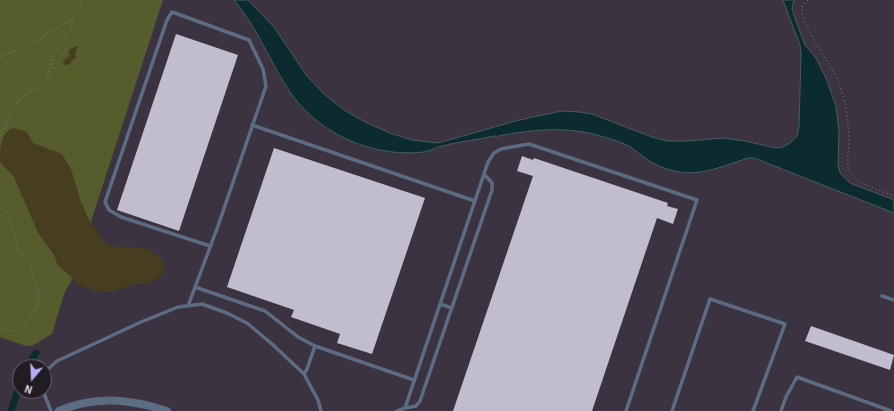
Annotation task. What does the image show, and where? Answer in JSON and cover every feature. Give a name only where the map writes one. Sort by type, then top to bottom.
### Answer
[{"type":"street","points":[[60,411],[87,402],[118,400],[139,403],[167,411]]},
{"type":"lane","points":[[188,306],[210,246],[266,86],[263,69],[249,40],[172,12],[167,20],[105,202],[109,210],[121,217],[210,246]]},
{"type":"lane","points":[[252,125],[475,201]]},
{"type":"lane","points":[[405,408],[488,162],[494,153],[501,149],[529,144],[697,200],[626,411]]},
{"type":"lane","points":[[397,411],[416,406],[420,401],[492,190],[492,183],[484,174]]},
{"type":"lane","points":[[195,287],[265,311],[298,337],[315,346],[414,380]]},
{"type":"lane","points":[[882,296],[894,300]]},
{"type":"lane","points":[[672,411],[710,299],[785,324],[754,411]]},
{"type":"lane","points":[[52,365],[61,359],[141,322],[178,307],[202,304],[227,313],[247,323],[272,344],[304,374],[318,400],[321,411]]},
{"type":"lane","points":[[440,304],[452,308]]},
{"type":"lane","points":[[304,374],[315,346]]},
{"type":"lane","points":[[781,411],[786,397],[797,377],[891,411]]},
{"type":"lane","points":[[46,399],[51,411]]},
{"type":"path","points":[[0,136],[14,109],[23,97],[45,84],[57,47],[71,28],[82,0]]},
{"type":"path","points":[[808,0],[802,8],[803,14],[814,39],[833,71],[844,98],[849,131],[848,170],[858,181],[894,196]]},
{"type":"path","points":[[0,57],[39,40],[51,31],[74,18]]},
{"type":"path","points":[[0,214],[13,228],[18,248],[30,265],[39,294],[36,308],[24,325],[13,331],[0,329]]},
{"type":"green space","points":[[0,0],[163,0],[73,277],[64,294],[52,334],[32,346],[26,346],[0,337]]},
{"type":"sand","points":[[76,46],[78,48],[75,53],[76,58],[72,60],[70,64],[64,65],[63,62],[70,56],[68,53],[70,49]]},
{"type":"sand","points":[[14,128],[27,132],[33,143],[62,154],[71,169],[81,202],[89,220],[106,243],[117,247],[138,247],[151,251],[162,260],[165,267],[163,274],[149,284],[136,284],[108,292],[99,292],[79,285],[58,266],[54,255],[38,233],[14,177],[0,162],[3,137],[9,130]]},
{"type":"shaded area","points":[[234,0],[248,0],[274,27],[307,76],[324,94],[344,110],[367,123],[390,133],[412,140],[438,143],[519,120],[562,111],[592,114],[652,137],[668,141],[723,138],[776,148],[783,147],[790,143],[797,136],[799,127],[800,45],[783,0],[794,0],[792,9],[805,45],[816,58],[826,78],[836,106],[839,132],[838,165],[840,173],[850,183],[894,200],[894,213],[754,158],[748,158],[700,172],[677,172],[651,162],[629,146],[584,132],[548,130],[523,132],[498,136],[496,138],[495,136],[445,145],[424,152],[404,153],[384,151],[364,146],[328,129],[312,117],[298,102],[286,86],[249,20]]},
{"type":"building","points":[[176,34],[238,55],[179,231],[117,210]]},
{"type":"building","points":[[274,148],[425,198],[372,354],[337,343],[340,334],[291,317],[294,310],[227,287]]},
{"type":"building","points":[[522,156],[533,160],[534,158],[668,203],[667,206],[678,209],[673,224],[657,218],[592,411],[453,411],[533,176],[517,171]]},
{"type":"building","points":[[811,326],[894,355],[890,370],[805,341]]},
{"type":"waterway","points":[[33,359],[36,353]]},
{"type":"waterway","points":[[11,411],[15,399]]}]
